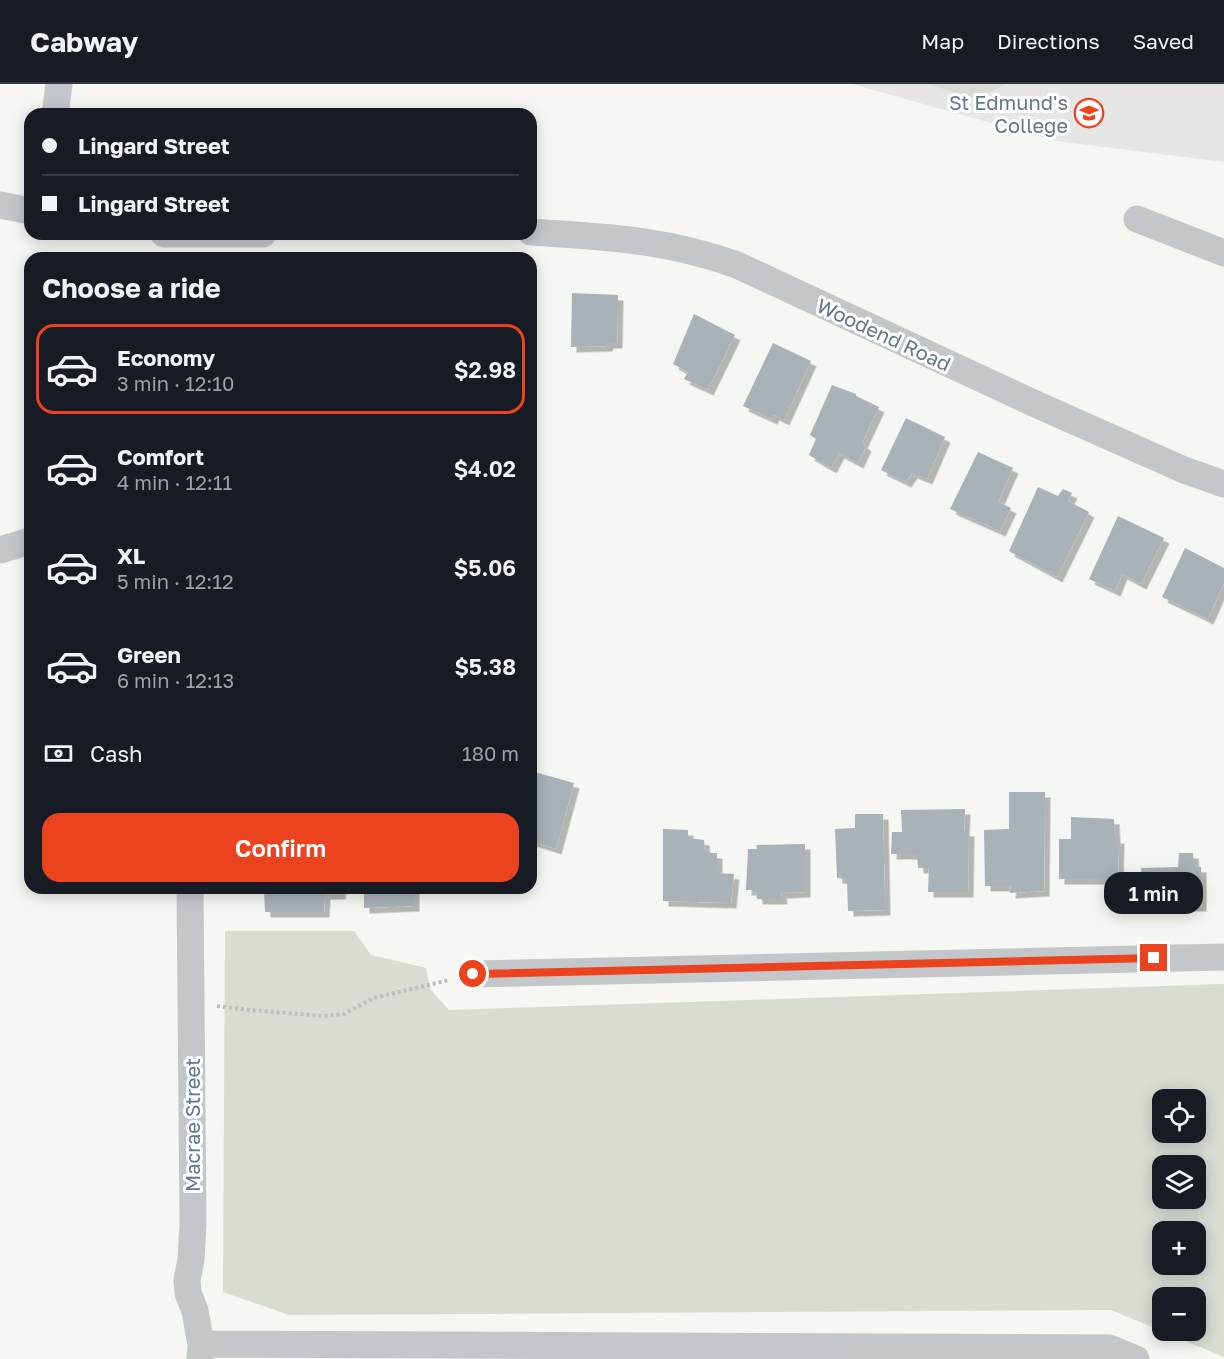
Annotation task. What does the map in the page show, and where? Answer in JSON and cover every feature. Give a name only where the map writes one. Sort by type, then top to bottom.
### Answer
[{"type":"street","points":[[56,108],[59,84]]},
{"type":"street","points":[[0,205],[24,210]]},
{"type":"street","points":[[1137,219],[1224,253]]},
{"type":"street","name":"Woodend Road","points":[[537,232],[658,243],[736,265],[1031,402],[1184,470],[1224,484]]},
{"type":"street","points":[[0,550],[24,543]]},
{"type":"street","name":"Macrae Street","points":[[190,894],[193,1223],[186,1280],[195,1311],[200,1351]]},
{"type":"street","points":[[473,974],[1224,957]]},
{"type":"street","points":[[200,1351],[1109,1348],[1136,1359]]},
{"type":"path","points":[[191,996],[210,1005],[324,1016],[344,1014],[374,998],[473,974]]},
{"type":"shaded area","name":"St Edmund's College","points":[[852,84],[1224,84],[1224,162],[1056,141]]},
{"type":"shaded area","points":[[927,84],[1007,84],[977,99]]},
{"type":"shaded area","points":[[225,931],[354,931],[371,955],[426,968],[430,989],[449,1010],[1224,984],[1224,1357],[1186,1341],[1206,1341],[1206,1287],[1152,1287],[1152,1327],[1111,1310],[289,1315],[223,1292]]},
{"type":"building","points":[[572,293],[618,295],[617,343],[608,343],[607,346],[571,347]]},
{"type":"building","points":[[694,314],[735,335],[708,390],[684,379],[688,372],[673,364]]},
{"type":"building","points":[[773,343],[811,361],[784,420],[774,415],[772,419],[743,406]]},
{"type":"building","points":[[832,385],[856,394],[879,407],[862,443],[866,446],[858,463],[839,453],[831,468],[809,455],[816,439],[810,435]]},
{"type":"building","points":[[906,418],[945,437],[927,479],[912,473],[906,482],[881,470]]},
{"type":"building","points":[[978,452],[1013,468],[998,502],[1011,508],[1000,531],[950,509]]},
{"type":"building","points":[[1038,487],[1058,496],[1063,489],[1072,493],[1068,501],[1089,512],[1057,577],[1009,551]]},
{"type":"building","points":[[1118,516],[1164,538],[1141,584],[1122,574],[1115,591],[1089,579]]},
{"type":"building","points":[[1185,548],[1224,568],[1224,583],[1208,619],[1162,597]]},
{"type":"building","points":[[537,773],[574,783],[556,849],[537,843]]},
{"type":"building","points":[[1009,792],[1045,792],[1044,891],[1010,893],[1011,886],[985,886],[984,830],[1009,829]]},
{"type":"building","points":[[965,809],[964,831],[969,831],[968,892],[928,892],[929,868],[918,868],[917,854],[891,854],[892,832],[902,832],[901,810]]},
{"type":"building","points":[[855,814],[883,814],[885,910],[848,911],[847,879],[837,878],[835,829],[855,828]]},
{"type":"building","points":[[1071,817],[1114,819],[1115,838],[1119,838],[1118,879],[1059,879],[1059,839],[1071,839]]},
{"type":"building","points":[[663,829],[688,830],[688,838],[704,840],[705,853],[717,853],[717,873],[734,874],[731,903],[663,901]]},
{"type":"building","points":[[805,844],[805,892],[781,893],[782,899],[757,899],[756,890],[746,890],[748,849],[757,849],[756,845]]},
{"type":"building","points":[[1179,853],[1193,853],[1194,867],[1201,867],[1201,906],[1132,906],[1132,879],[1142,879],[1141,868],[1178,867]]},
{"type":"building","points":[[264,894],[325,894],[324,912],[265,912]]},
{"type":"building","points":[[364,894],[414,894],[414,906],[364,908]]},
{"type":"place","name":"St Edmund's College","points":[[1089,113]]},
{"type":"route","points":[[473,974],[1154,958]]}]
